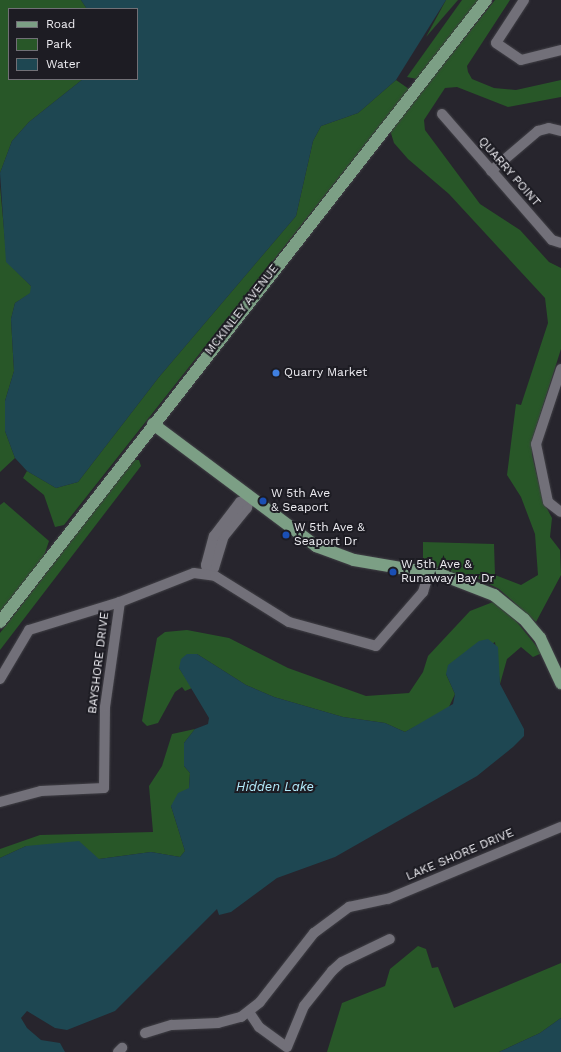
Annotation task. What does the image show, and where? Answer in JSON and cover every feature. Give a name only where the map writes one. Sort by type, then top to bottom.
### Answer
[{"type":"main road","name":"MCKINLEY AVENUE","points":[[0,622],[153,424],[486,0]]},
{"type":"main road","points":[[153,424],[288,528],[327,552],[429,572],[472,584],[505,602],[540,638],[557,663],[561,683]]},
{"type":"street","points":[[524,0],[496,43],[521,60],[561,50]]},
{"type":"street","name":"QUARRY POINT","points":[[442,114],[552,240],[561,243]]},
{"type":"street","points":[[491,171],[538,130],[549,128],[561,131]]},
{"type":"street","points":[[561,369],[536,444],[548,502],[561,512]]},
{"type":"street","points":[[0,679],[29,630],[120,602],[194,573],[208,572],[214,568],[224,536],[247,508],[249,498]]},
{"type":"street","points":[[208,572],[289,622],[368,647],[383,643],[423,592],[429,572]]},
{"type":"street","name":"BAYSHORE DRIVE","points":[[0,802],[41,791],[104,788],[105,707],[120,602]]},
{"type":"street","name":"LAKE SHORE DRIVE","points":[[249,1012],[303,944],[339,916],[355,912],[368,901],[388,899],[561,827]]},
{"type":"street","points":[[145,1033],[172,1025],[218,1023],[249,1012],[260,1027],[287,1047],[304,1006],[332,970],[342,962],[390,939]]},
{"type":"green space","points":[[0,0],[81,0],[86,8],[8,8],[8,80],[82,80],[29,122],[12,141],[0,173]]},
{"type":"green space","points":[[446,0],[458,0],[426,37]]},
{"type":"green space","points":[[462,0],[481,0],[417,79],[407,77]]},
{"type":"green space","points":[[495,0],[510,0],[467,66],[468,72],[472,79],[494,88],[516,90],[561,80],[561,97],[508,107],[457,87],[445,88],[424,120],[425,130],[480,204],[520,230],[549,262],[561,268],[561,349],[532,440],[532,455],[543,501],[552,518],[550,537],[560,550],[561,575],[536,622],[499,589],[479,579],[423,566],[423,542],[494,544],[495,575],[521,585],[538,575],[535,534],[521,497],[507,475],[516,404],[521,405],[548,323],[545,298],[449,194],[408,159],[394,143],[390,130]]},
{"type":"green space","points":[[396,80],[409,89],[64,525],[55,527],[44,495],[23,478],[27,471],[56,488],[78,482],[159,377],[296,216],[313,141],[321,126],[358,113]]},
{"type":"green space","points":[[0,186],[7,262],[31,286],[31,293],[15,303],[11,319],[14,371],[5,401],[5,431],[15,458],[0,472]]},
{"type":"green space","points":[[133,460],[139,460],[141,466],[0,650],[0,633]]},
{"type":"green space","points":[[4,502],[49,541],[44,556],[0,613],[0,505]]},
{"type":"green space","points":[[493,602],[516,621],[542,653],[533,657],[521,647],[507,659],[500,684],[495,642],[446,674],[455,694],[448,709],[405,732],[385,723],[343,717],[274,697],[246,685],[197,654],[179,668],[192,688],[185,691],[182,687],[175,692],[158,723],[147,726],[142,721],[157,638],[165,632],[187,630],[229,638],[288,668],[366,696],[409,693],[423,672],[428,656],[470,611]]},
{"type":"green space","points":[[195,729],[184,743],[184,766],[190,773],[189,789],[171,806],[185,851],[180,857],[151,852],[99,859],[26,846],[0,858],[0,849],[40,835],[153,832],[149,786],[162,766],[172,734]]},
{"type":"green space","points":[[418,946],[426,949],[432,968],[438,967],[454,1008],[561,963],[561,1018],[540,1033],[499,1052],[327,1052],[342,1003],[385,986],[390,969]]},
{"type":"water","points":[[81,0],[446,0],[396,80],[358,113],[321,126],[313,141],[296,216],[159,377],[78,482],[56,488],[27,471],[15,458],[5,431],[5,401],[14,371],[11,319],[15,303],[30,293],[31,286],[6,262],[0,173],[12,141],[29,122],[82,80],[138,80],[138,8],[86,8]]},
{"type":"water","name":"Hidden Lake","points":[[488,639],[498,647],[500,684],[524,729],[524,736],[513,747],[477,776],[335,857],[277,878],[231,912],[219,915],[217,909],[115,1011],[67,1030],[55,1028],[27,1011],[21,1018],[27,1028],[41,1040],[60,1043],[65,1052],[0,1052],[0,858],[26,846],[79,841],[99,859],[151,852],[180,857],[185,851],[171,806],[178,793],[189,788],[190,773],[184,766],[184,743],[195,729],[208,724],[209,718],[179,668],[181,659],[187,654],[197,654],[246,685],[274,697],[343,717],[385,723],[405,732],[453,704],[455,694],[446,674],[448,665],[479,641]]},
{"type":"water","points":[[561,1018],[561,1052],[499,1052],[540,1033]]},
{"type":"place","name":"Quarry Market","points":[[276,373]]},
{"type":"place","name":"W 5th Ave & Seaport","points":[[263,501]]},
{"type":"place","name":"W 5th Ave & Seaport Dr","points":[[286,535]]},
{"type":"place","name":"W 5th Ave & Runaway Bay Dr","points":[[393,572]]}]
